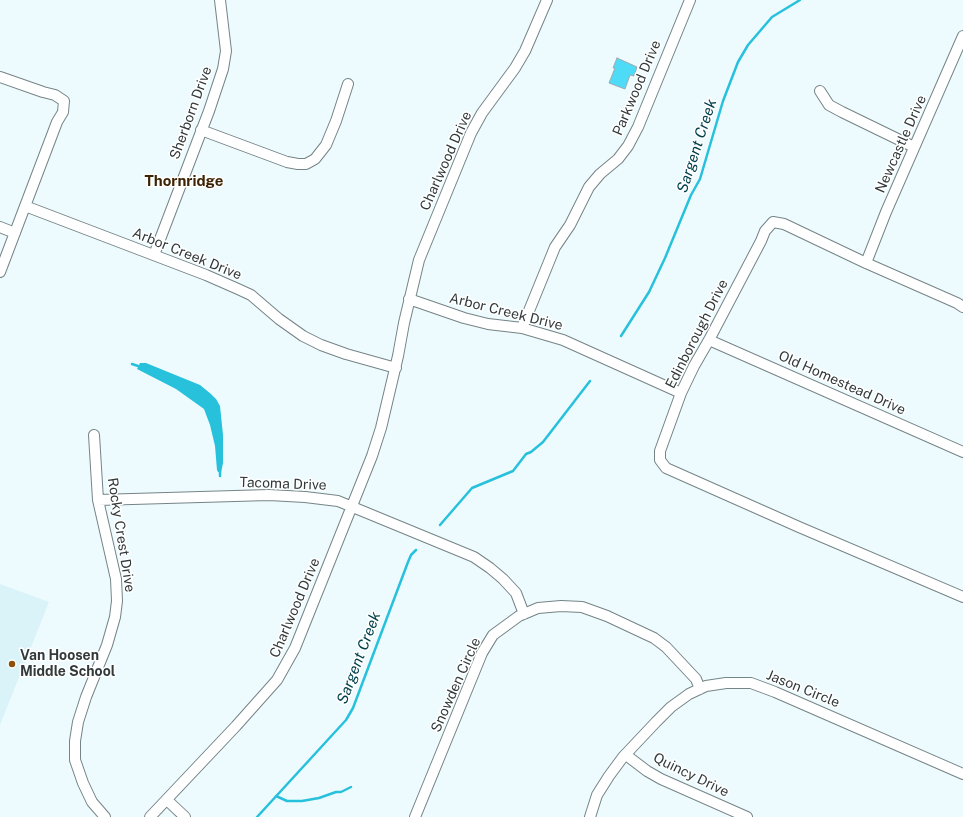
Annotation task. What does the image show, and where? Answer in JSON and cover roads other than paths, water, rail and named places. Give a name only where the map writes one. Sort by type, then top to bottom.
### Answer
[{"type":"street","name":"Sherborn Drive","points":[[154,255],[220,80],[226,51],[220,0]]},
{"type":"street","name":"Charlwood Drive","points":[[409,298],[419,260],[471,133],[482,113],[525,52],[547,0]]},
{"type":"street","name":"Parkwood Drive","points":[[522,328],[554,247],[570,226],[589,187],[600,174],[618,159],[628,146],[638,127],[690,0]]},
{"type":"street","name":"Newcastle Drive","points":[[866,263],[886,212],[963,36]]},
{"type":"street","points":[[0,77],[55,95],[64,101],[63,112],[57,122],[0,272]]},
{"type":"street","points":[[201,130],[287,162],[306,164],[315,159],[326,145],[336,121],[348,84]]},
{"type":"street","points":[[820,91],[829,104],[835,108],[914,147]]},
{"type":"street","name":"Arbor Creek Drive","points":[[25,206],[206,275],[251,295],[279,319],[303,336],[321,345],[346,354],[396,368]]},
{"type":"street","name":"Edinborough Drive","points":[[963,307],[784,224],[773,222],[765,231],[694,366],[681,393],[660,451],[660,460],[666,468],[963,597]]},
{"type":"street","points":[[0,227],[15,232]]},
{"type":"street","points":[[396,368],[409,298]]},
{"type":"street","name":"Arbor Creek Drive","points":[[409,298],[470,320],[488,324],[522,328],[563,340],[681,393]]},
{"type":"street","name":"Old Homestead Drive","points":[[709,340],[963,452]]},
{"type":"street","name":"Charlwood Drive","points":[[150,817],[277,680],[295,648],[372,456],[381,428],[396,368]]},
{"type":"street","name":"Rocky Crest Drive","points":[[94,435],[98,500],[116,579],[118,601],[107,646],[86,697],[78,722],[75,741],[75,760],[83,783],[92,802],[105,817]]},
{"type":"street","name":"Tacoma Drive","points":[[98,500],[269,495],[338,501],[474,557],[503,579],[516,593],[524,614]]},
{"type":"street","name":"Snowden Circle","points":[[414,817],[482,653],[493,635],[519,616],[538,608],[561,606],[582,607],[631,626],[666,646],[696,679],[700,689]]},
{"type":"street","name":"Jason Circle","points":[[590,817],[597,795],[609,776],[626,755],[671,707],[689,694],[706,686],[726,683],[751,683],[776,692],[963,774]]},
{"type":"street","name":"Quincy Drive","points":[[626,755],[661,780],[747,817]]},
{"type":"street","points":[[166,800],[184,817]]},
{"type":"water","points":[[140,363],[146,363],[200,385],[216,399],[220,406],[223,435],[223,463],[221,473],[217,470],[215,446],[204,409],[176,389],[137,369]]},
{"type":"waterway","name":"Sargent Creek","points":[[621,336],[649,292],[691,195],[700,179],[723,101],[738,62],[748,45],[772,17],[800,0]]},
{"type":"waterway","points":[[132,364],[138,366]]},
{"type":"waterway","name":"Sargent Creek","points":[[440,525],[472,488],[513,471],[526,454],[531,452],[543,442],[590,381]]},
{"type":"waterway","name":"Sargent Creek","points":[[257,817],[346,720],[353,708],[408,562],[411,555],[416,550]]},
{"type":"waterway","points":[[276,796],[287,801],[302,801],[341,792],[351,787]]},
{"type":"place","name":"Van Hoosen Middle School","points":[[12,664]]},
{"type":"district","name":"Thornridge","points":[[184,181]]}]
